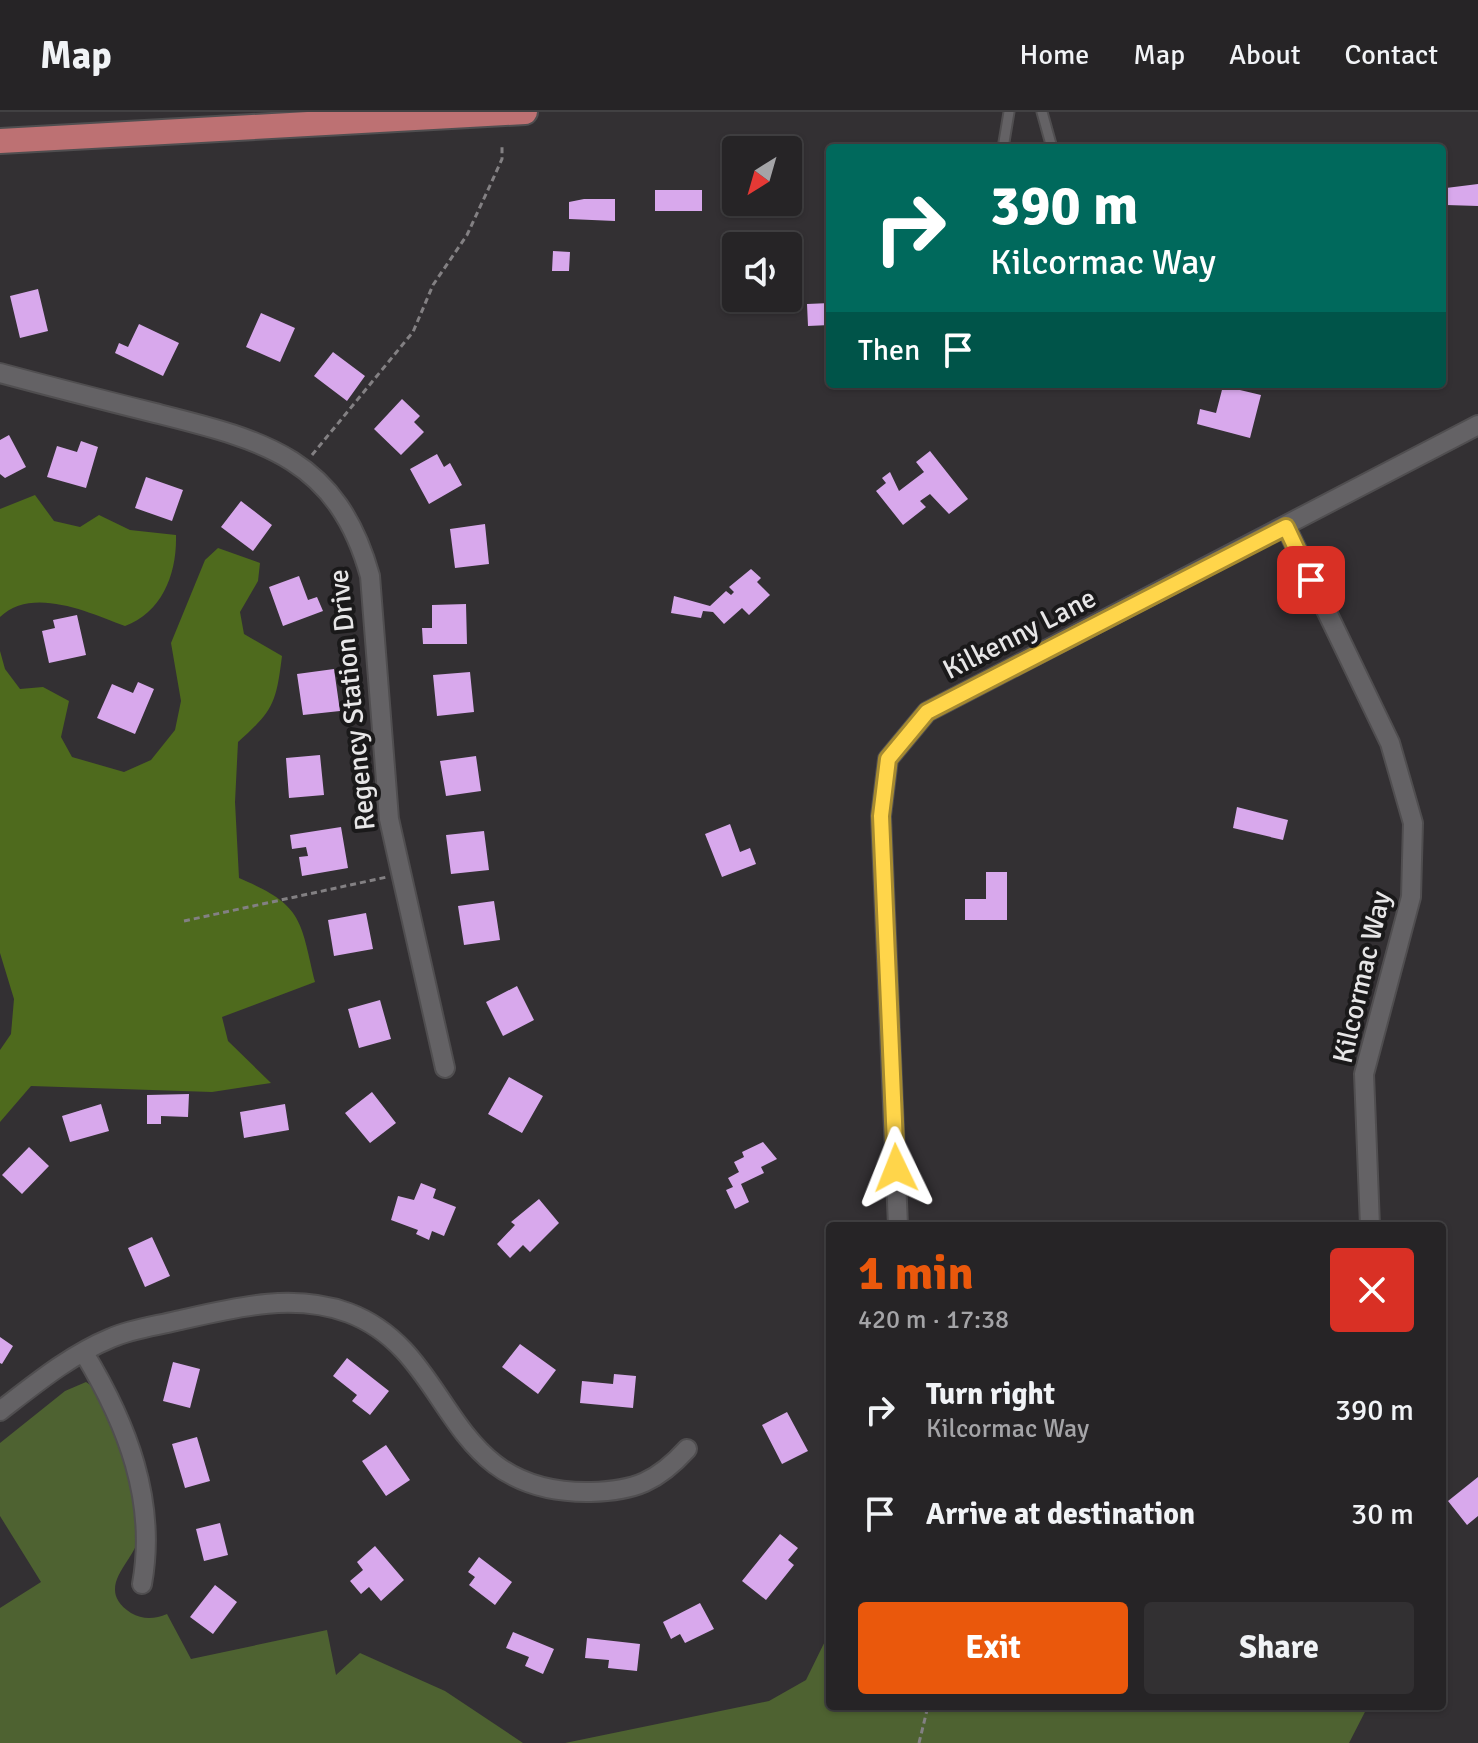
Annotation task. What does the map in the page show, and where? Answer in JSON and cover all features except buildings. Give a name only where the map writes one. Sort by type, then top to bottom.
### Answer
[{"type":"main road","points":[[0,141],[444,113],[525,112]]},
{"type":"street","name":"Regency Station Drive","points":[[0,373],[248,437],[302,467],[339,505],[353,527],[370,576],[384,774],[400,874],[445,1068]]},
{"type":"street","name":"Kilkenny Lane","points":[[898,1222],[881,816],[888,759],[927,712],[1478,425]]},
{"type":"street","name":"Kilcormac Way","points":[[1286,527],[1390,743],[1413,823],[1411,897],[1364,1074],[1370,1222]]},
{"type":"street","points":[[0,1411],[50,1373],[112,1337],[242,1307],[301,1302],[349,1314],[393,1340],[423,1374],[470,1444],[497,1466],[528,1483],[575,1492],[625,1488],[664,1473],[687,1449]]},
{"type":"street","points":[[84,1353],[120,1419],[135,1462],[148,1532],[142,1584]]},
{"type":"lane","points":[[1004,144],[1009,112]]},
{"type":"lane","points":[[1042,112],[1051,144]]},
{"type":"path","points":[[302,467],[413,332],[433,285],[467,235],[502,159],[502,146]]},
{"type":"path","points":[[184,921],[400,874]]},
{"type":"path","points":[[919,1743],[927,1710]]},
{"type":"green space","points":[[35,495],[54,521],[80,527],[99,515],[130,530],[176,535],[170,577],[165,590],[149,611],[125,626],[78,609],[44,603],[28,603],[0,617],[0,509]]},
{"type":"green space","points":[[218,548],[260,563],[258,581],[240,612],[244,634],[282,656],[278,685],[271,705],[238,742],[235,802],[239,878],[276,897],[295,916],[306,943],[315,982],[222,1017],[228,1041],[271,1083],[212,1092],[31,1086],[0,1122],[0,1050],[11,1034],[14,999],[0,953],[0,651],[5,669],[20,689],[43,687],[69,701],[61,737],[72,757],[124,772],[151,760],[175,730],[181,701],[171,643],[205,560]]},
{"type":"green space","points":[[86,1382],[96,1391],[114,1427],[134,1498],[138,1542],[120,1572],[115,1593],[131,1613],[149,1618],[167,1614],[191,1659],[327,1630],[336,1675],[360,1653],[445,1691],[523,1743],[0,1743],[0,1608],[41,1582],[0,1516],[0,1443],[65,1391]]},
{"type":"green space","points":[[826,1639],[826,1710],[1366,1710],[1349,1743],[565,1743],[769,1701],[806,1680]]},
{"type":"route","points":[[896,1168],[881,816],[888,759],[927,712],[1286,527],[1311,580]]}]
